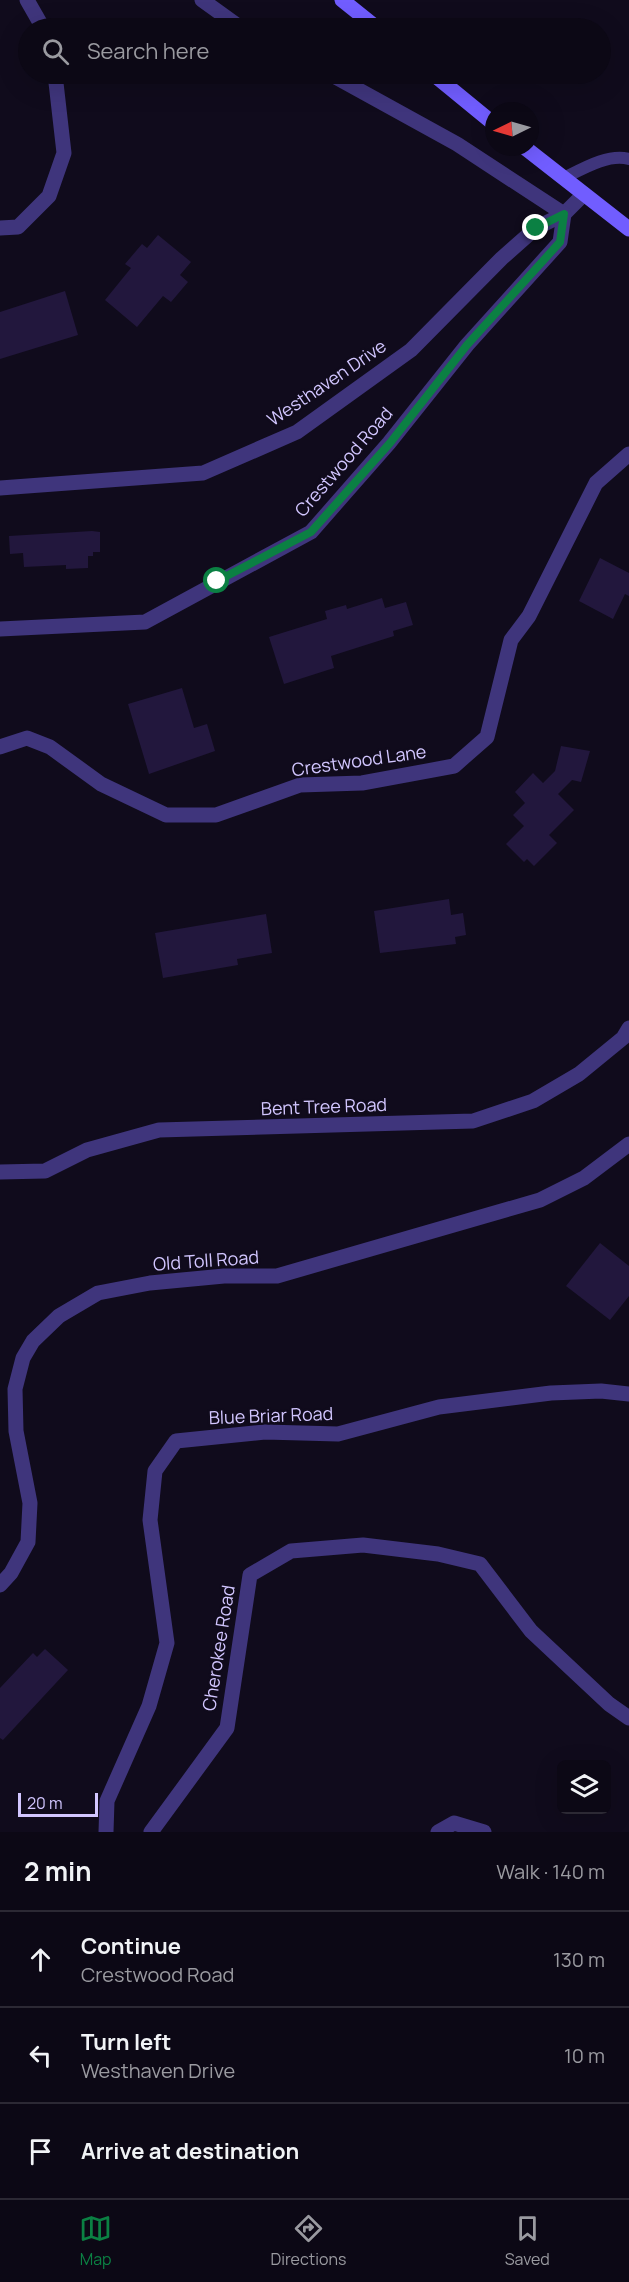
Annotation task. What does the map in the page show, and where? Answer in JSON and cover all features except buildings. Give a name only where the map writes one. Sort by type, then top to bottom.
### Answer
[{"type":"main road","points":[[342,0],[365,18]]},
{"type":"main road","points":[[445,84],[485,117]]},
{"type":"main road","points":[[536,156],[629,229]]},
{"type":"street","points":[[27,0],[37,18]]},
{"type":"street","points":[[202,0],[227,18]]},
{"type":"street","points":[[0,228],[18,227],[49,196],[64,153],[56,84]]},
{"type":"street","points":[[348,84],[457,144],[564,214]]},
{"type":"street","name":"Westhaven Drive","points":[[0,488],[203,473],[297,432],[411,350],[502,258],[536,228],[564,214],[584,194]]},
{"type":"street","name":"Crestwood Road","points":[[0,629],[145,622],[311,532],[390,443],[467,345],[560,242],[564,214]]},
{"type":"street","name":"Crestwood Lane","points":[[0,747],[27,738],[50,747],[101,784],[166,815],[216,816],[300,785],[362,783],[454,766],[488,737],[511,640],[529,616],[596,483],[629,454]]},
{"type":"street","name":"Bent Tree Road","points":[[0,1172],[45,1171],[87,1150],[159,1130],[473,1121],[533,1101],[561,1085],[588,1067],[623,1038],[629,1028]]},
{"type":"street","name":"Old Toll Road","points":[[0,1585],[11,1573],[28,1542],[30,1503],[16,1431],[15,1389],[23,1358],[33,1341],[59,1316],[98,1293],[150,1283],[224,1276],[277,1276],[540,1200],[584,1178],[629,1144]]},
{"type":"street","name":"Blue Briar Road","points":[[106,1832],[107,1801],[149,1706],[167,1643],[150,1520],[155,1472],[176,1441],[265,1432],[338,1434],[440,1407],[550,1393],[601,1391],[629,1394]]},
{"type":"street","name":"Cherokee Road","points":[[151,1832],[227,1728],[250,1575],[291,1551],[363,1545],[438,1554],[480,1564],[531,1631],[609,1704],[629,1718]]},
{"type":"street","points":[[438,1832],[454,1823],[484,1832]]},
{"type":"lane","points":[[564,178],[591,165],[621,157],[629,159]]},
{"type":"route","points":[[217,581],[311,532],[390,443],[467,345],[520,289],[560,242],[564,214],[536,228]]}]
